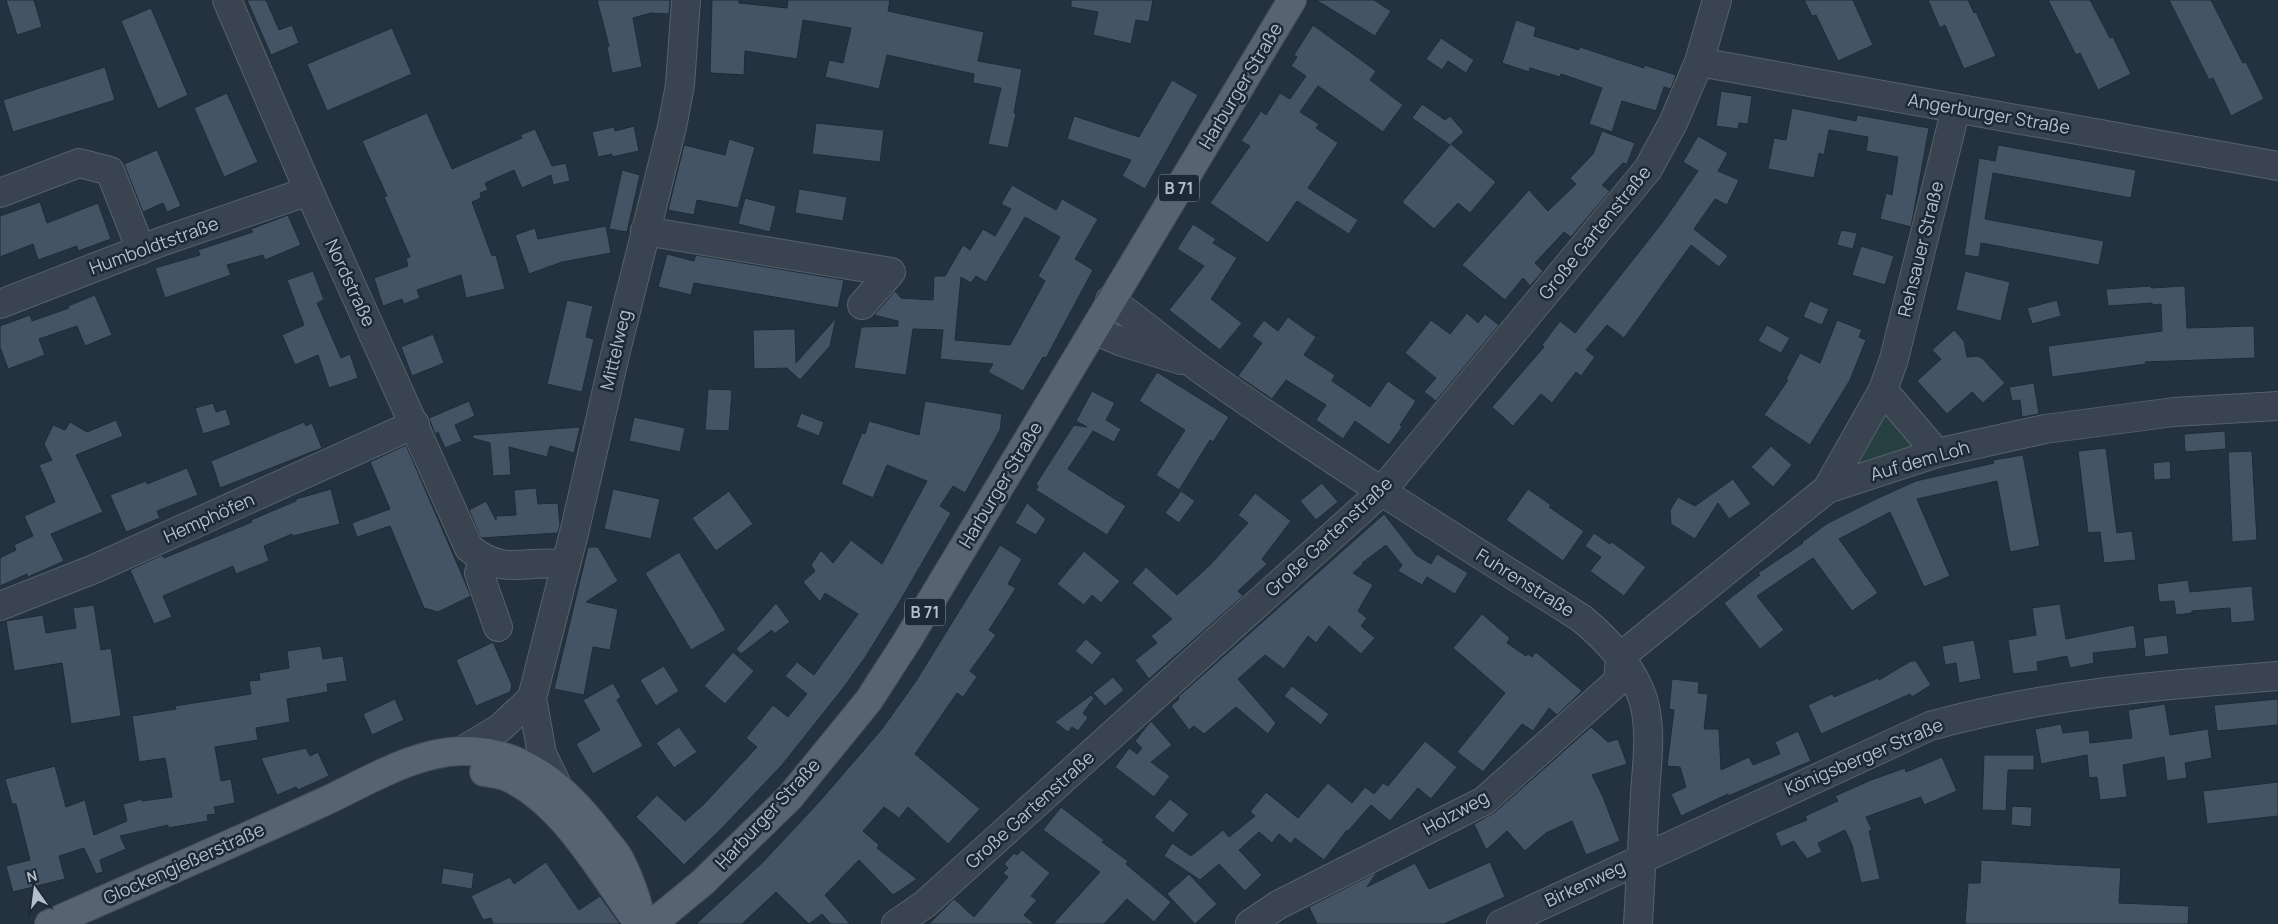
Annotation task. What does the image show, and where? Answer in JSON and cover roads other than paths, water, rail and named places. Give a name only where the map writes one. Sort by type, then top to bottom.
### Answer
[{"type":"main road","name":"Harburger Straße","points":[[652,924],[703,882],[790,797],[869,700],[908,641],[1094,330],[1110,300],[1292,0]]},
{"type":"main road","name":"Glockengießerstraße","points":[[49,924],[401,765],[428,757],[462,751],[485,752],[513,761],[533,769],[556,783],[583,811],[619,858],[634,890],[641,924]]},
{"type":"main road","name":"Glockengießerstraße","points":[[318,804],[415,773],[464,767],[506,777],[541,799],[579,841],[641,924]]},
{"type":"street","name":"Nordstraße","points":[[226,0],[308,191],[470,548],[483,559]]},
{"type":"street","name":"Mittelweg","points":[[556,783],[542,754],[532,698],[672,127],[680,85],[686,0]]},
{"type":"street","name":"Große Gartenstraße","points":[[896,924],[932,897],[1381,492],[1648,169],[1673,123],[1699,62],[1717,0]]},
{"type":"street","name":"Angerburger Straße","points":[[1699,62],[2278,166]]},
{"type":"street","name":"Rehsauer Straße","points":[[1827,489],[1883,390],[1894,359],[1956,108]]},
{"type":"street","points":[[0,193],[79,163],[110,171],[141,250]]},
{"type":"street","name":"Humboldtstraße","points":[[0,304],[141,250],[308,191]]},
{"type":"street","points":[[646,231],[892,272],[862,305]]},
{"type":"street","name":"Fuhrenstraße","points":[[1110,300],[1194,365],[1381,492],[1581,618],[1603,636],[1634,677],[1640,692],[1646,722],[1647,751],[1638,924]]},
{"type":"street","name":"Fuhrenstraße","points":[[1094,330],[1122,342],[1194,365]]},
{"type":"street","points":[[1883,390],[1937,453]]},
{"type":"street","name":"Auf dem Loh","points":[[1620,657],[1827,489],[1937,453],[2045,428],[2174,412],[2278,406]]},
{"type":"street","name":"Hemphöfen","points":[[0,606],[94,569],[415,424]]},
{"type":"street","points":[[498,627],[479,573],[483,559],[498,565],[556,563],[566,565]]},
{"type":"street","name":"Holzweg","points":[[1250,924],[1278,905],[1484,802],[1618,681],[1620,657]]},
{"type":"street","name":"Königsberger Straße","points":[[1641,858],[1930,726],[1946,721],[1980,712],[2112,692],[2168,685],[2278,676]]},
{"type":"street","points":[[462,751],[500,728],[532,698]]},
{"type":"street","name":"Birkenweg","points":[[1501,924],[1641,858]]}]
